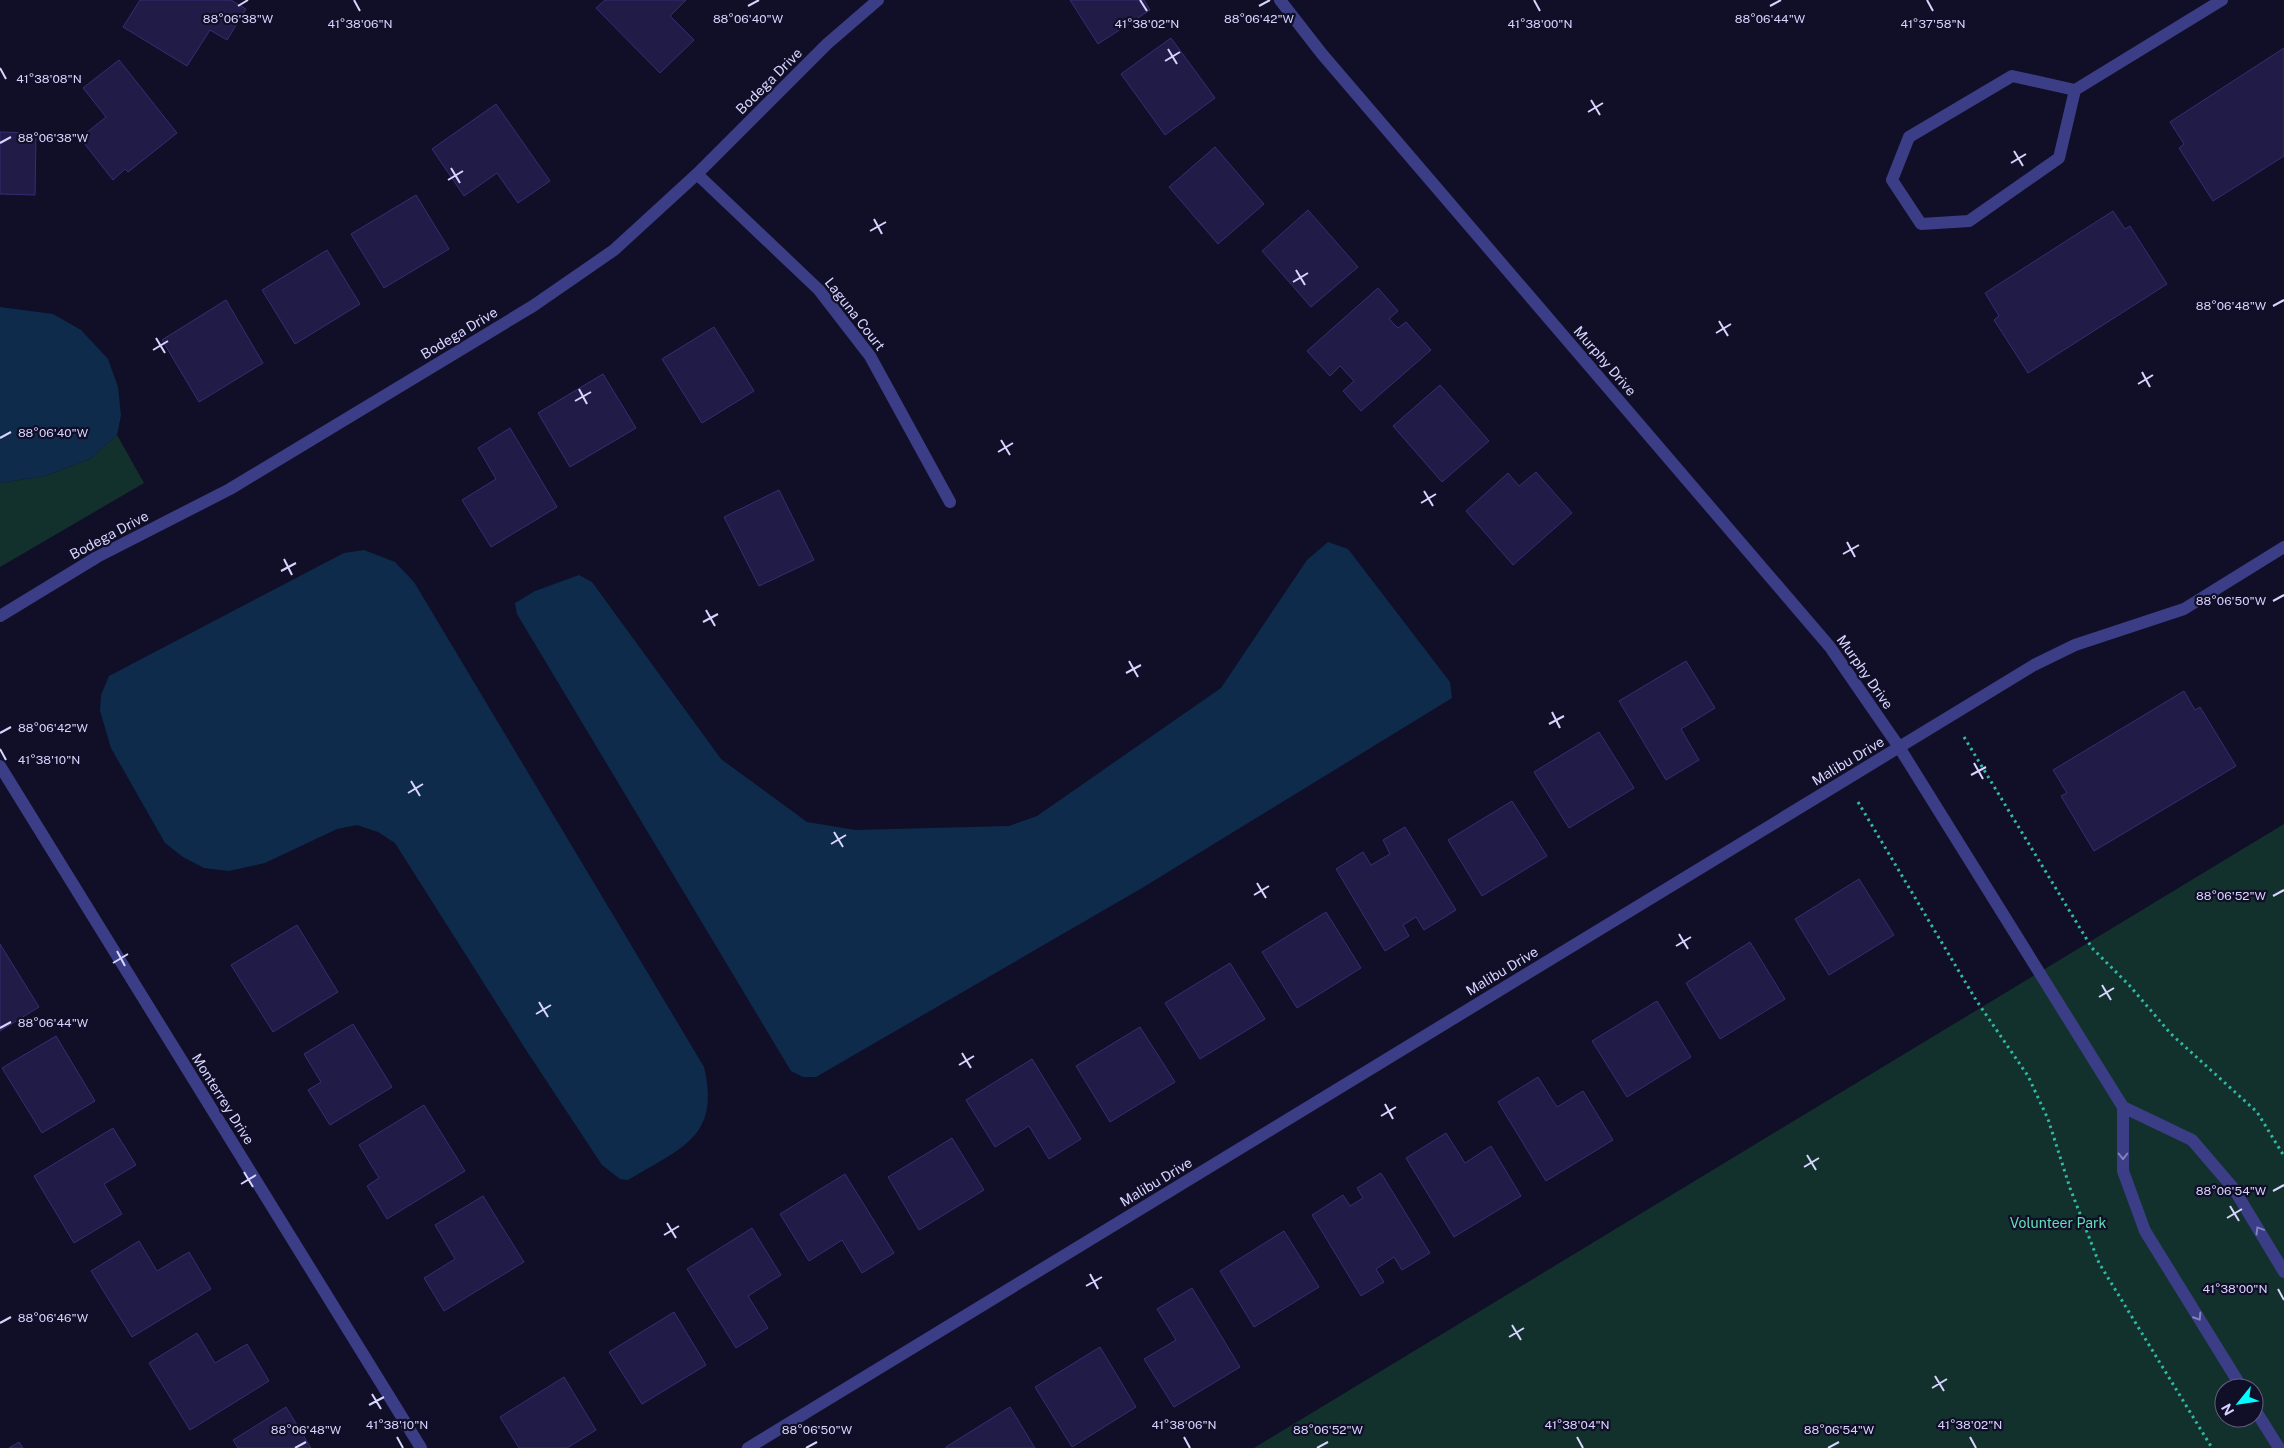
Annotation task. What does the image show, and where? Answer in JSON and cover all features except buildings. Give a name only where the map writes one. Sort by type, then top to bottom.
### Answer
[{"type":"street","name":"Bodega Drive","points":[[0,616],[97,557],[230,489],[532,306],[614,250],[697,174],[827,44],[878,0]]},
{"type":"street","name":"Murphy Drive","points":[[1280,0],[1322,54],[1830,647],[1900,747],[2123,1107]]},
{"type":"street","points":[[2075,90],[2059,158],[1969,221],[1921,224],[1892,180],[1909,137],[2012,76],[2075,90],[2222,0]]},
{"type":"street","name":"Laguna Court","points":[[697,174],[819,290],[865,349],[950,502]]},
{"type":"street","name":"Malibu Drive","points":[[748,1448],[2034,665],[2076,645],[2184,609],[2284,547]]},
{"type":"street","name":"Monterrey Drive","points":[[0,766],[420,1448]]},
{"type":"street","points":[[2236,1378],[2145,1232],[2123,1171],[2123,1107],[2192,1140],[2234,1189],[2284,1272]]},
{"type":"street","points":[[2264,1424],[2279,1448]]},
{"type":"path","points":[[1950,715],[2092,948],[2130,985],[2171,1034],[2257,1112],[2284,1156]]},
{"type":"path","points":[[1844,781],[1976,1000],[2028,1076],[2048,1119],[2070,1188],[2099,1263],[2212,1448]]},
{"type":"green space","points":[[117,435],[144,483],[0,567],[0,483],[45,476],[90,459]]},
{"type":"green space","name":"Volunteer Park","points":[[2284,824],[2284,1448],[1254,1448]]},
{"type":"water","points":[[0,307],[53,314],[81,330],[108,359],[118,387],[121,415],[117,435],[90,459],[45,476],[0,483]]},
{"type":"water","points":[[1328,542],[1348,549],[1450,682],[1452,698],[1142,888],[816,1077],[803,1077],[791,1071],[517,614],[515,603],[535,591],[579,575],[592,582],[721,759],[807,822],[855,830],[1009,826],[1037,816],[1221,688],[1307,560]]},
{"type":"water","points":[[364,550],[395,562],[414,582],[704,1067],[708,1091],[707,1110],[701,1126],[692,1138],[679,1149],[628,1180],[620,1179],[602,1165],[528,1053],[395,843],[378,832],[357,825],[337,829],[265,863],[229,871],[204,868],[183,857],[165,843],[111,748],[100,711],[101,695],[109,676],[344,553]]}]
